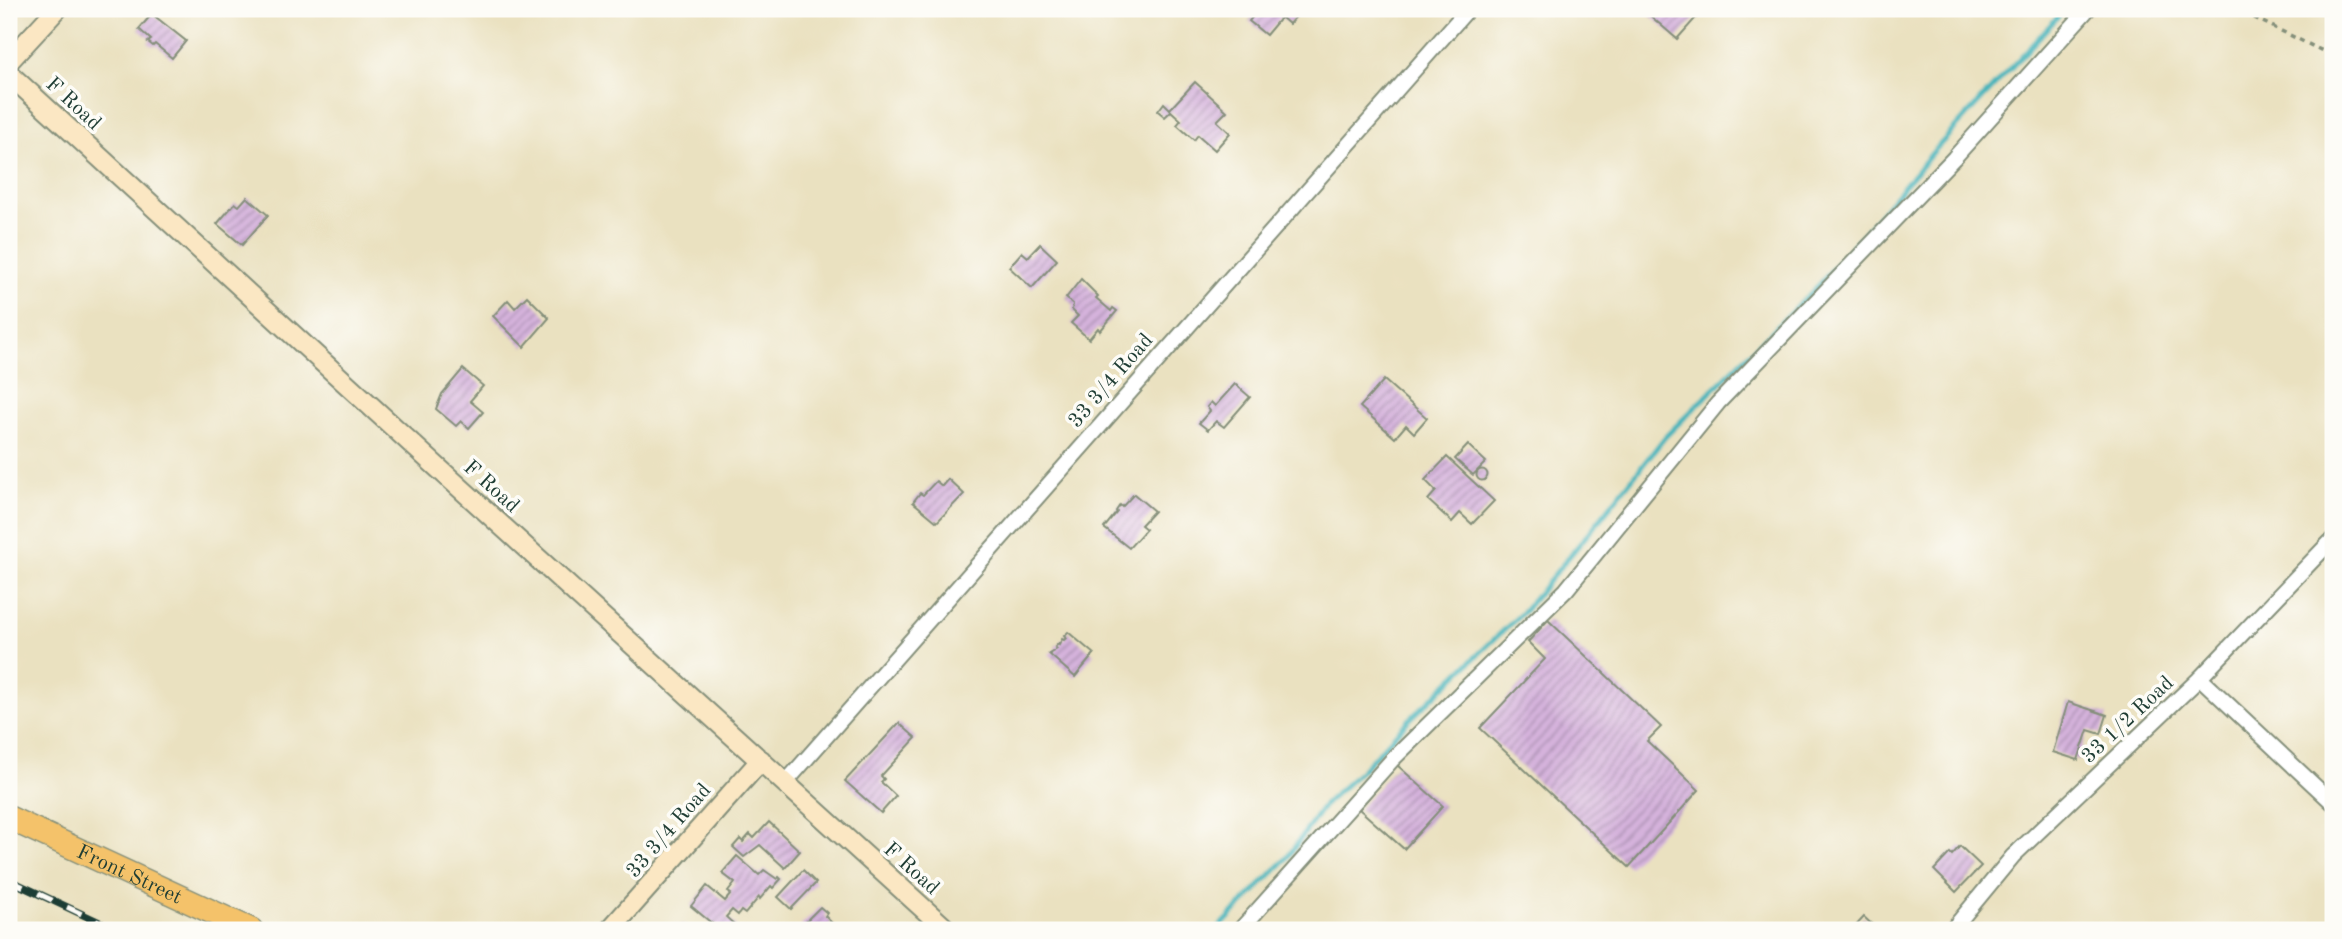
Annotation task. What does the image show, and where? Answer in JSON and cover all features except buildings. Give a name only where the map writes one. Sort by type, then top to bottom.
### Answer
[{"type":"main road","name":"Front Street","points":[[9,818],[251,930]]},
{"type":"street","points":[[9,61],[57,9]]},
{"type":"street","name":"33 3/4 Road","points":[[786,782],[1468,9]]},
{"type":"street","points":[[1240,930],[1392,760],[1566,590],[1718,402],[1954,158],[2088,9]]},
{"type":"street","name":"F Road","points":[[9,74],[947,930]]},
{"type":"street","name":"33 1/2 Road","points":[[1952,930],[2013,856],[2200,678],[2333,539]]},
{"type":"street","points":[[2200,678],[2333,803]]},
{"type":"street","name":"33 3/4 Road","points":[[610,930],[761,760]]},
{"type":"path","points":[[2236,9],[2333,56]]},
{"type":"waterway","points":[[1217,930],[1287,858],[1325,804],[1524,611],[1665,437],[1821,283],[1934,151],[2065,9]]},
{"type":"railway","points":[[9,880],[116,930]]}]
